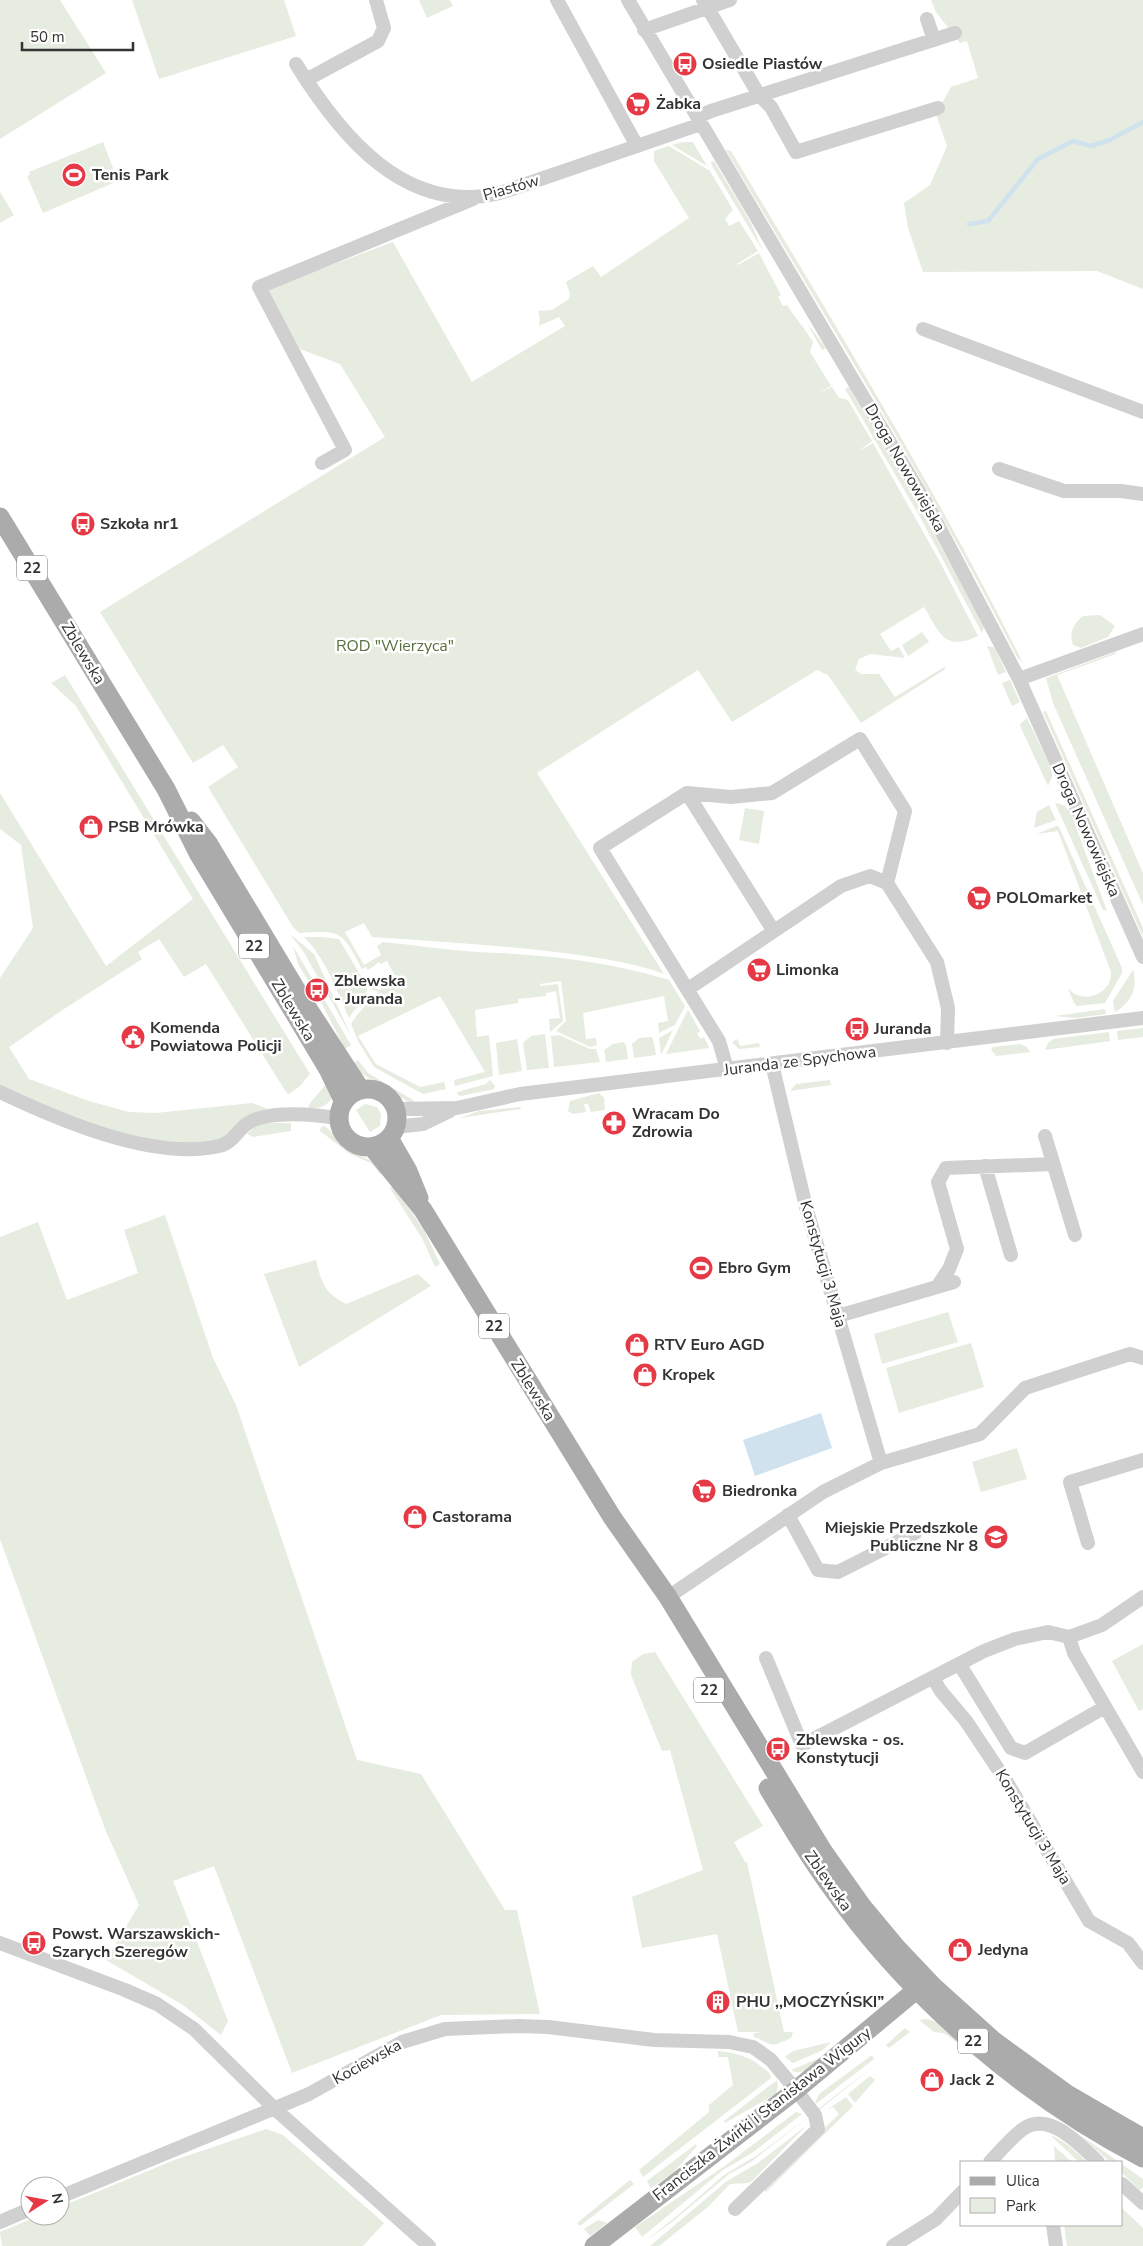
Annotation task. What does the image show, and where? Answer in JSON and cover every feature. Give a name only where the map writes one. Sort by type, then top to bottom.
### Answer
[{"type":"main road","name":"Zblewska","points":[[0,517],[166,789],[198,853],[328,1069],[341,1110]]},
{"type":"main road","name":"Zblewska","points":[[166,789],[208,843],[303,1001],[361,1090]]},
{"type":"main road","points":[[341,1110],[351,1094],[361,1090]]},
{"type":"main road","name":"22","points":[[361,1090],[372,1090],[382,1093],[390,1100],[393,1125]]},
{"type":"main road","name":"22","points":[[341,1110],[346,1137],[362,1147],[372,1147]]},
{"type":"main road","name":"Zblewska","points":[[393,1125],[423,1210]]},
{"type":"main road","points":[[372,1147],[381,1144],[393,1125]]},
{"type":"main road","name":"Zblewska","points":[[372,1147],[423,1210],[612,1517],[668,1597],[823,1852],[923,1985],[1028,2067],[1067,2094],[1143,2138]]},
{"type":"main road","name":"Zblewska","points":[[612,1517],[649,1590],[812,1859],[831,1887],[865,1930],[923,1985],[991,2056],[1075,2117],[1143,2158]]},
{"type":"main road","name":"Franciszka Żwirki i Stanisława Wigury","points":[[594,2246],[796,2090],[923,1985]]},
{"type":"street","points":[[306,80],[378,41],[384,28],[376,0]]},
{"type":"street","points":[[557,0],[637,146]]},
{"type":"street","name":"Droga Nowowiejska","points":[[628,0],[644,30],[929,508],[1019,679],[1143,956]]},
{"type":"street","points":[[644,30],[705,4],[730,0]]},
{"type":"street","points":[[705,4],[796,152],[938,108]]},
{"type":"street","points":[[927,19],[934,40]]},
{"type":"street","name":"Piastów","points":[[296,64],[339,126],[352,141],[392,173],[407,182],[429,191],[460,198],[476,198],[500,194],[637,146],[760,95],[955,33]]},
{"type":"street","points":[[322,464],[345,450],[259,287],[476,198]]},
{"type":"street","points":[[923,329],[1143,412]]},
{"type":"street","points":[[999,469],[1064,491],[1121,491],[1143,494]]},
{"type":"street","points":[[1019,679],[1143,634]]},
{"type":"street","points":[[727,1069],[723,1049],[600,848],[687,793],[731,797],[772,793],[860,739],[905,811],[887,883]]},
{"type":"street","points":[[687,793],[773,930]]},
{"type":"street","points":[[688,990],[773,930],[841,886],[870,876],[887,883],[938,962],[948,1008],[947,1043]]},
{"type":"street","name":"Juranda ze Spychowa","points":[[393,1125],[520,1094],[1143,1018]]},
{"type":"street","name":"Konstytucji 3 Maja","points":[[772,1064],[806,1207],[881,1463]]},
{"type":"street","points":[[0,1092],[80,1127],[121,1140],[189,1149],[220,1146],[227,1143],[248,1123],[272,1115],[341,1110]]},
{"type":"street","points":[[1045,1136],[1075,1235]]},
{"type":"street","points":[[937,1287],[949,1269],[957,1249],[938,1182],[946,1168],[1053,1164]]},
{"type":"street","points":[[985,1166],[1011,1255]]},
{"type":"street","points":[[838,1316],[954,1282]]},
{"type":"street","points":[[668,1597],[823,1492],[881,1463],[980,1434],[1025,1388],[1130,1354],[1143,1358]]},
{"type":"street","points":[[1088,1543],[1070,1482],[1143,1460]]},
{"type":"street","points":[[788,1515],[818,1570],[838,1572],[915,1534]]},
{"type":"street","points":[[766,1658],[802,1745],[934,1679],[984,1651],[1015,1639],[1048,1632],[1069,1637],[1102,1625],[1143,1596]]},
{"type":"street","points":[[1069,1637],[1074,1653],[1143,1772]]},
{"type":"street","points":[[960,1664],[1011,1748],[1025,1753],[1105,1706]]},
{"type":"street","name":"Konstytucji 3 Maja","points":[[934,1679],[940,1690],[966,1721],[1008,1784],[1089,1921],[1128,1944],[1143,1963]]},
{"type":"street","points":[[0,1943],[157,2004],[194,2029],[276,2109],[429,2246]]},
{"type":"street","name":"Kociewska","points":[[70,2193],[309,2094],[402,2042],[445,2029],[519,2026],[567,2028],[654,2040],[729,2042],[753,2047],[771,2060],[815,2115],[818,2129],[735,2209]]},
{"type":"street","points":[[997,2160],[1024,2128],[1039,2123],[1061,2130],[1097,2161]]},
{"type":"street","points":[[1123,2185],[1143,2204]]},
{"type":"street","points":[[893,2246],[936,2219],[960,2194]]},
{"type":"street","points":[[0,2222],[20,2213]]},
{"type":"street","points":[[1053,2226],[1056,2246]]},
{"type":"green space","points":[[0,0],[60,0],[106,73],[0,139]]},
{"type":"green space","points":[[132,0],[284,0],[296,36],[159,79]]},
{"type":"green space","points":[[419,0],[450,0],[453,6],[427,18]]},
{"type":"green space","points":[[931,0],[1143,0],[1143,289],[1097,271],[923,272],[908,228],[904,203],[930,185],[947,146],[936,114],[951,87],[978,78],[967,41],[960,43],[936,12]]},
{"type":"green space","name":"Tenis Park","points":[[103,142],[118,181],[43,213],[27,176],[30,175],[29,172]]},
{"type":"green space","points":[[682,142],[693,142],[707,166],[672,145]]},
{"type":"green space","name":"ROD \"Wierzyca\"","points":[[669,146],[710,171],[733,210],[725,219],[729,226],[739,221],[758,251],[737,264],[759,253],[781,295],[778,297],[783,306],[787,305],[813,342],[810,352],[831,386],[819,393],[832,387],[839,398],[848,400],[872,441],[857,452],[873,443],[940,562],[978,636],[957,642],[950,641],[939,632],[924,607],[880,634],[891,651],[899,647],[905,658],[870,654],[859,659],[855,670],[861,674],[879,674],[895,697],[946,666],[944,670],[861,723],[828,675],[817,670],[732,722],[698,670],[537,773],[664,974],[624,963],[556,952],[372,937],[364,923],[345,932],[364,965],[381,955],[377,946],[383,942],[598,963],[669,980],[685,1006],[675,1025],[659,1033],[658,1023],[668,1021],[664,996],[583,1013],[586,1039],[596,1038],[597,1045],[590,1047],[556,1031],[566,1021],[561,981],[540,984],[540,986],[558,984],[563,1021],[550,1032],[549,1019],[560,1018],[556,991],[546,993],[546,996],[518,999],[518,1003],[475,1010],[477,1037],[489,1035],[493,1076],[455,1086],[454,1080],[485,1072],[440,996],[358,1036],[376,1064],[420,1087],[444,1082],[446,1089],[423,1094],[374,1067],[358,1041],[351,1024],[372,995],[377,995],[377,991],[372,990],[369,981],[372,980],[378,990],[384,987],[386,989],[397,980],[387,961],[380,964],[379,962],[368,970],[366,967],[362,969],[350,947],[339,936],[325,932],[299,933],[293,927],[208,787],[238,767],[223,745],[193,763],[100,612],[385,437],[340,364],[300,349],[267,289],[393,242],[472,382],[565,326],[559,317],[539,326],[540,318],[538,311],[552,310],[569,299],[570,294],[566,282],[593,266],[601,277],[689,218],[654,161],[654,151]]},
{"type":"green space","points":[[726,150],[731,151],[882,404],[919,468],[1023,663],[1017,657],[913,464]]},
{"type":"green space","points":[[714,161],[751,223],[763,251],[712,166],[711,162]]},
{"type":"green space","points":[[0,192],[14,215],[0,223]]},
{"type":"green space","points":[[807,323],[826,348],[822,350]]},
{"type":"green space","points":[[849,387],[923,513],[984,627],[982,633],[919,515],[845,389]]},
{"type":"green space","points":[[1100,615],[1115,626],[1108,637],[1081,648],[1073,645],[1072,632],[1077,622],[1083,616]]},
{"type":"green space","points":[[922,632],[929,642],[908,656],[902,645]]},
{"type":"green space","points":[[987,646],[995,649],[1006,672],[998,675]]},
{"type":"green space","points":[[1116,652],[1116,654],[1057,675],[1143,873],[1143,905],[1053,703],[1046,678]]},
{"type":"green space","points":[[65,675],[310,1074],[300,1086],[289,1094],[286,1092],[206,964],[184,977],[159,939],[138,952],[142,959],[9,1047],[29,1079],[89,1101],[129,1112],[156,1113],[252,1103],[268,1109],[245,1117],[221,1139],[189,1144],[154,1141],[83,1122],[0,1087],[0,978],[33,928],[21,845],[0,829],[0,793],[106,966],[193,899],[76,706],[51,683]]},
{"type":"green space","points":[[1010,680],[1020,702],[1012,706],[1002,683]]},
{"type":"green space","points":[[1046,711],[1143,928],[1143,937],[1043,712]]},
{"type":"green space","points":[[1027,718],[1052,770],[1052,777],[1048,786],[1020,724]]},
{"type":"green space","points":[[1055,803],[1063,805],[1070,811],[1107,911],[1103,910]]},
{"type":"green space","points":[[1049,805],[1056,820],[1034,828],[1037,812]]},
{"type":"green space","points":[[745,808],[764,811],[759,844],[739,840]]},
{"type":"green space","points":[[1056,826],[1059,827],[1122,968],[1122,973],[1105,1003],[1077,1006],[1068,988],[1081,996],[1096,995],[1107,986],[1111,972],[1058,831],[1037,834]]},
{"type":"green space","points":[[290,934],[314,954],[351,1036],[303,951]]},
{"type":"green space","points":[[304,937],[339,939],[365,983],[367,988],[365,997],[349,1018],[325,965]]},
{"type":"green space","points":[[293,946],[351,1045],[345,1049],[319,998],[322,996],[315,985],[312,987],[298,964]]},
{"type":"green space","points":[[1133,970],[1135,983],[1132,994],[1125,1004],[1115,1012],[1113,1001]]},
{"type":"green space","points":[[1105,1009],[1106,1014],[1076,1018],[1055,1016]]},
{"type":"green space","points":[[688,1010],[700,1031],[697,1034],[701,1039],[704,1037],[709,1048],[666,1054]]},
{"type":"green space","points":[[1143,1028],[1143,1037],[1118,1040],[1117,1031]]},
{"type":"green space","points":[[673,1030],[661,1055],[659,1038]]},
{"type":"green space","points":[[1109,1032],[1110,1041],[1045,1050],[1048,1043],[1053,1039]]},
{"type":"green space","points":[[545,1034],[549,1068],[527,1070],[523,1043],[531,1036]]},
{"type":"green space","points":[[559,1035],[590,1049],[596,1049],[600,1062],[554,1067],[551,1036]]},
{"type":"green space","points":[[651,1037],[656,1055],[634,1058],[632,1044],[639,1038]]},
{"type":"green space","points":[[517,1039],[522,1071],[499,1075],[496,1043]]},
{"type":"green space","points":[[737,1039],[740,1046],[759,1043],[760,1047],[739,1049],[732,1042]]},
{"type":"green space","points":[[623,1042],[626,1045],[628,1059],[606,1062],[604,1050],[613,1044]]},
{"type":"green space","points":[[1020,1044],[1027,1047],[1030,1052],[996,1056],[991,1050],[993,1047]]},
{"type":"green space","points":[[358,1060],[368,1073],[413,1100],[414,1104],[362,1073],[352,1064]]},
{"type":"green space","points":[[490,1080],[495,1086],[494,1089],[458,1095],[457,1092],[486,1084]]},
{"type":"green space","points":[[830,1080],[831,1085],[790,1091],[796,1084]]},
{"type":"green space","points":[[328,1082],[333,1096],[329,1102],[316,1108],[308,1108],[310,1103]]},
{"type":"green space","points":[[599,1093],[604,1098],[605,1110],[591,1112],[588,1104],[584,1104],[586,1112],[573,1114],[568,1111],[570,1101]]},
{"type":"green space","points":[[365,1104],[377,1107],[381,1114],[380,1126],[370,1132],[356,1110]]},
{"type":"green space","points":[[520,1107],[521,1109],[460,1118],[479,1111]]},
{"type":"green space","points":[[263,1123],[291,1123],[291,1131],[253,1137],[247,1134],[256,1125]]},
{"type":"green space","points":[[324,1126],[344,1147],[369,1160],[383,1173],[380,1174],[371,1163],[350,1154],[320,1131],[321,1127]]},
{"type":"green space","points":[[393,1186],[424,1230],[440,1264],[435,1267],[423,1240],[390,1188]]},
{"type":"green space","points":[[165,1215],[213,1358],[236,1405],[357,1760],[421,1774],[505,1910],[517,1910],[540,2014],[441,2015],[292,2073],[214,1866],[173,1881],[228,2021],[221,2035],[183,2005],[106,1960],[139,1905],[105,1829],[0,1539],[0,1237],[38,1222],[67,1300],[138,1273],[124,1230]]},
{"type":"green space","points":[[316,1260],[320,1275],[328,1291],[346,1304],[418,1274],[431,1286],[299,1367],[264,1274]]},
{"type":"green space","points":[[948,1312],[958,1342],[882,1364],[874,1334]]},
{"type":"green space","points":[[971,1343],[984,1387],[899,1413],[886,1368]]},
{"type":"green space","points":[[1017,1448],[1027,1479],[981,1492],[972,1462]]},
{"type":"green space","points":[[1143,1644],[1143,1709],[1139,1711],[1112,1661]]},
{"type":"green space","points":[[655,1652],[763,1826],[734,1842],[745,1862],[747,1862],[784,2032],[793,2032],[791,2038],[779,2043],[768,2044],[753,2036],[754,2033],[762,2032],[738,2032],[717,1934],[642,1948],[632,1897],[703,1870],[670,1750],[662,1751],[631,1675],[632,1662],[643,1654]]},
{"type":"green space","points":[[927,2019],[950,2030],[962,2040],[978,2059],[947,2035],[934,2032],[919,2020]]},
{"type":"green space","points":[[905,2028],[910,2032],[889,2048],[886,2045]]},
{"type":"green space","points":[[831,2042],[823,2050],[793,2063],[785,2057],[793,2051]]},
{"type":"green space","points":[[718,2051],[740,2055],[759,2064],[770,2074],[771,2078],[643,2177],[639,2170],[709,2112],[709,2105],[733,2085],[728,2057],[718,2057]]},
{"type":"green space","points":[[872,2055],[874,2059],[815,2103],[819,2094]]},
{"type":"green space","points":[[819,2058],[803,2071],[795,2072],[791,2070]]},
{"type":"green space","points":[[879,2062],[819,2110],[818,2109]]},
{"type":"green space","points":[[870,2076],[875,2080],[855,2103],[848,2094]]},
{"type":"green space","points":[[777,2080],[776,2094],[725,2123],[724,2121]]},
{"type":"green space","points":[[846,2097],[853,2106],[766,2192],[763,2189],[839,2114],[833,2107],[827,2110]]},
{"type":"green space","points":[[796,2112],[802,2114],[752,2153],[723,2170],[642,2237],[635,2227],[726,2165]]},
{"type":"green space","points":[[808,2117],[751,2162],[729,2174],[672,2222],[644,2242],[724,2175],[759,2154]]},
{"type":"green space","points":[[807,2125],[752,2181],[730,2184],[709,2206],[659,2246],[650,2246],[727,2181],[758,2163]]},
{"type":"green space","points":[[266,2129],[283,2135],[384,2223],[363,2246],[2,2246],[0,2232],[20,2224],[20,2226],[70,2226],[70,2203],[172,2161]]},
{"type":"green space","points":[[1050,2135],[1065,2143],[1086,2161],[1078,2161]]},
{"type":"green space","points":[[1080,2135],[1118,2161],[1109,2161]]},
{"type":"green space","points":[[696,2144],[697,2146],[673,2173],[651,2188],[647,2181]]},
{"type":"green space","points":[[1054,2146],[1071,2161],[1055,2161]]},
{"type":"green space","points":[[1123,2165],[1143,2179],[1143,2187],[1140,2190],[1123,2174]]},
{"type":"green space","points":[[630,2180],[634,2184],[580,2226],[577,2223]]},
{"type":"green space","points":[[1123,2209],[1143,2228],[1143,2246],[1067,2246],[1064,2226],[1123,2226]]},
{"type":"green space","points":[[598,2220],[607,2223],[590,2236],[584,2229]]},
{"type":"water","points":[[821,1413],[832,1448],[755,1476],[743,1440]]},
{"type":"waterway","points":[[969,224],[988,221],[1038,159],[1073,141],[1091,146],[1110,140],[1143,122]]},
{"type":"place","name":"Osiedle Piastów","points":[[685,64]]},
{"type":"place","name":"Żabka","points":[[638,104]]},
{"type":"place","name":"Tenis Park","points":[[74,175]]},
{"type":"place","name":"Szkoła nr1","points":[[83,524]]},
{"type":"place","name":"PSB Mrówka","points":[[91,827]]},
{"type":"place","name":"POLOmarket","points":[[979,898]]},
{"type":"place","name":"Limonka","points":[[759,970]]},
{"type":"place","name":"Zblewska - Juranda","points":[[317,990]]},
{"type":"place","name":"Juranda","points":[[857,1029]]},
{"type":"place","name":"Komenda Powiatowa Policji","points":[[133,1037]]},
{"type":"place","name":"Wracam Do Zdrowia","points":[[614,1123]]},
{"type":"place","name":"Ebro Gym","points":[[701,1268]]},
{"type":"place","name":"RTV Euro AGD","points":[[637,1345]]},
{"type":"place","name":"Kropek","points":[[645,1375]]},
{"type":"place","name":"Biedronka","points":[[704,1491]]},
{"type":"place","name":"Castorama","points":[[415,1517]]},
{"type":"place","name":"Miejskie Przedszkole Publiczne Nr 8","points":[[996,1537]]},
{"type":"place","name":"Zblewska - os. Konstytucji","points":[[778,1749]]},
{"type":"place","name":"Powst. Warszawskich- Szarych Szeregów","points":[[34,1943]]},
{"type":"place","name":"Jedyna","points":[[960,1950]]},
{"type":"place","name":"PHU ,,MOCZYŃSKI”","points":[[718,2002]]},
{"type":"place","name":"Jack 2","points":[[932,2080]]}]
